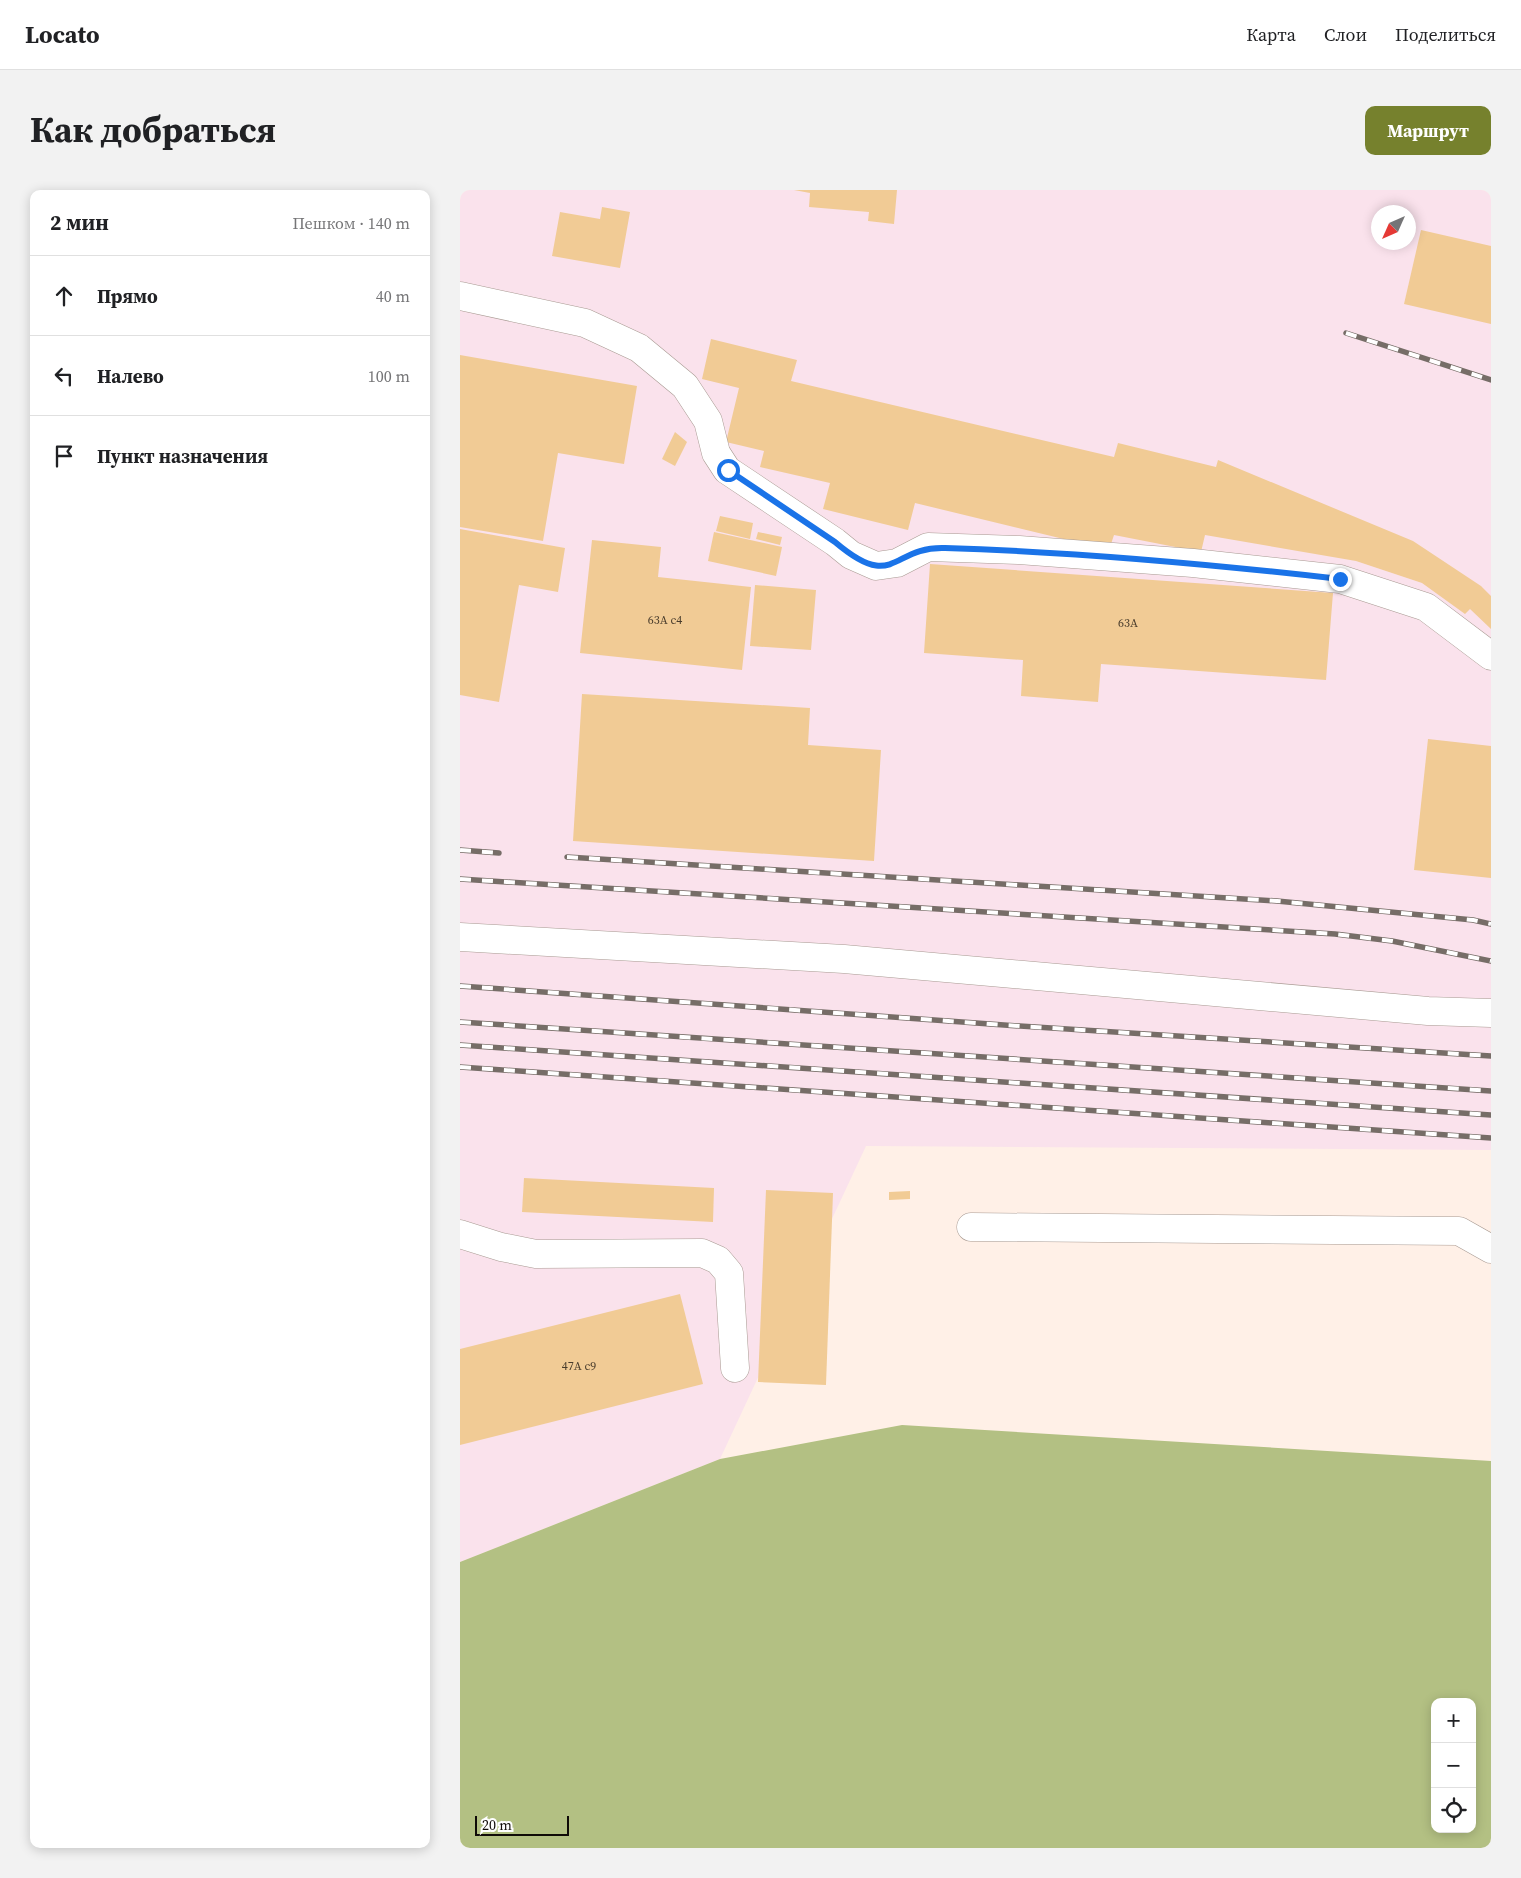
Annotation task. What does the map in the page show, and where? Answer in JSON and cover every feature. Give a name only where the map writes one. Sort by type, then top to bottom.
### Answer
[{"type":"street","points":[[460,296],[585,323],[639,348],[686,386],[708,421],[716,453],[728,470],[743,482],[835,542],[850,555],[868,565],[890,565],[928,547],[1019,550],[1193,563],[1340,579],[1426,608],[1491,656]]},
{"type":"street","points":[[460,937],[844,959],[1428,1011],[1491,1013]]},
{"type":"street","points":[[971,1227],[1459,1231],[1491,1249]]},
{"type":"street","points":[[460,1234],[501,1247],[536,1254],[702,1253],[718,1260],[729,1273],[735,1368]]},
{"type":"shaded area","points":[[460,190],[1491,190],[1491,1150],[866,1146],[720,1459],[460,1562]]},
{"type":"green space","points":[[902,1425],[1491,1461],[1491,1848],[460,1848],[460,1562],[720,1459]]},
{"type":"building","points":[[794,190],[897,190],[894,224],[868,221],[869,212],[809,207],[810,193]]},
{"type":"building","points":[[602,207],[630,212],[620,268],[552,256],[560,212],[600,219]]},
{"type":"building","points":[[1421,230],[1491,246],[1491,324],[1404,304]]},
{"type":"building","points":[[711,339],[797,360],[791,381],[1114,457],[1118,443],[1216,467],[1218,460],[1413,541],[1481,586],[1491,596],[1491,629],[1470,609],[1465,614],[1422,583],[1356,561],[1205,535],[1201,552],[1114,535],[1109,550],[915,503],[908,530],[823,509],[830,483],[760,467],[764,451],[726,442],[739,388],[702,379]]},
{"type":"building","points":[[460,355],[637,386],[624,464],[558,453],[543,541],[460,527]]},
{"type":"building","points":[[675,432],[687,442],[675,466],[662,459]]},
{"type":"building","points":[[720,516],[753,523],[750,539],[716,531]]},
{"type":"building","points":[[460,529],[565,548],[558,592],[519,585],[499,702],[460,695]]},
{"type":"building","points":[[714,532],[782,547],[776,576],[708,561]]},
{"type":"building","points":[[758,532],[782,537],[780,545],[756,539]]},
{"type":"building","points":[[592,540],[661,547],[658,577],[751,587],[742,670],[580,653]]},
{"type":"building","points":[[930,564],[1333,593],[1326,680],[1101,664],[1098,702],[1021,696],[1023,660],[924,653]]},
{"type":"building","points":[[755,585],[816,590],[811,650],[750,646]]},
{"type":"building","points":[[582,694],[810,708],[808,745],[881,750],[874,861],[573,841]]},
{"type":"building","points":[[1428,739],[1491,746],[1491,878],[1414,870]]},
{"type":"building","points":[[524,1178],[714,1188],[713,1222],[522,1212]]},
{"type":"building","points":[[766,1190],[833,1193],[826,1385],[758,1382]]},
{"type":"building","points":[[910,1191],[910,1199],[889,1200],[889,1192]]},
{"type":"building","points":[[680,1294],[703,1384],[460,1445],[460,1349]]},
{"type":"railway","points":[[1346,333],[1491,380]]},
{"type":"railway","points":[[460,850],[499,853]]},
{"type":"railway","points":[[567,857],[1277,901],[1473,920],[1491,924]]},
{"type":"railway","points":[[460,879],[1335,934],[1392,941],[1491,961]]},
{"type":"railway","points":[[460,986],[1004,1025],[1491,1056]]},
{"type":"railway","points":[[460,1022],[1491,1091]]},
{"type":"railway","points":[[460,1045],[1491,1115]]},
{"type":"railway","points":[[460,1067],[1491,1138]]},
{"type":"route","points":[[728,470],[743,482],[835,542],[850,555],[868,565],[883,566],[897,563],[928,547],[1019,550],[1193,563],[1340,579]]}]
